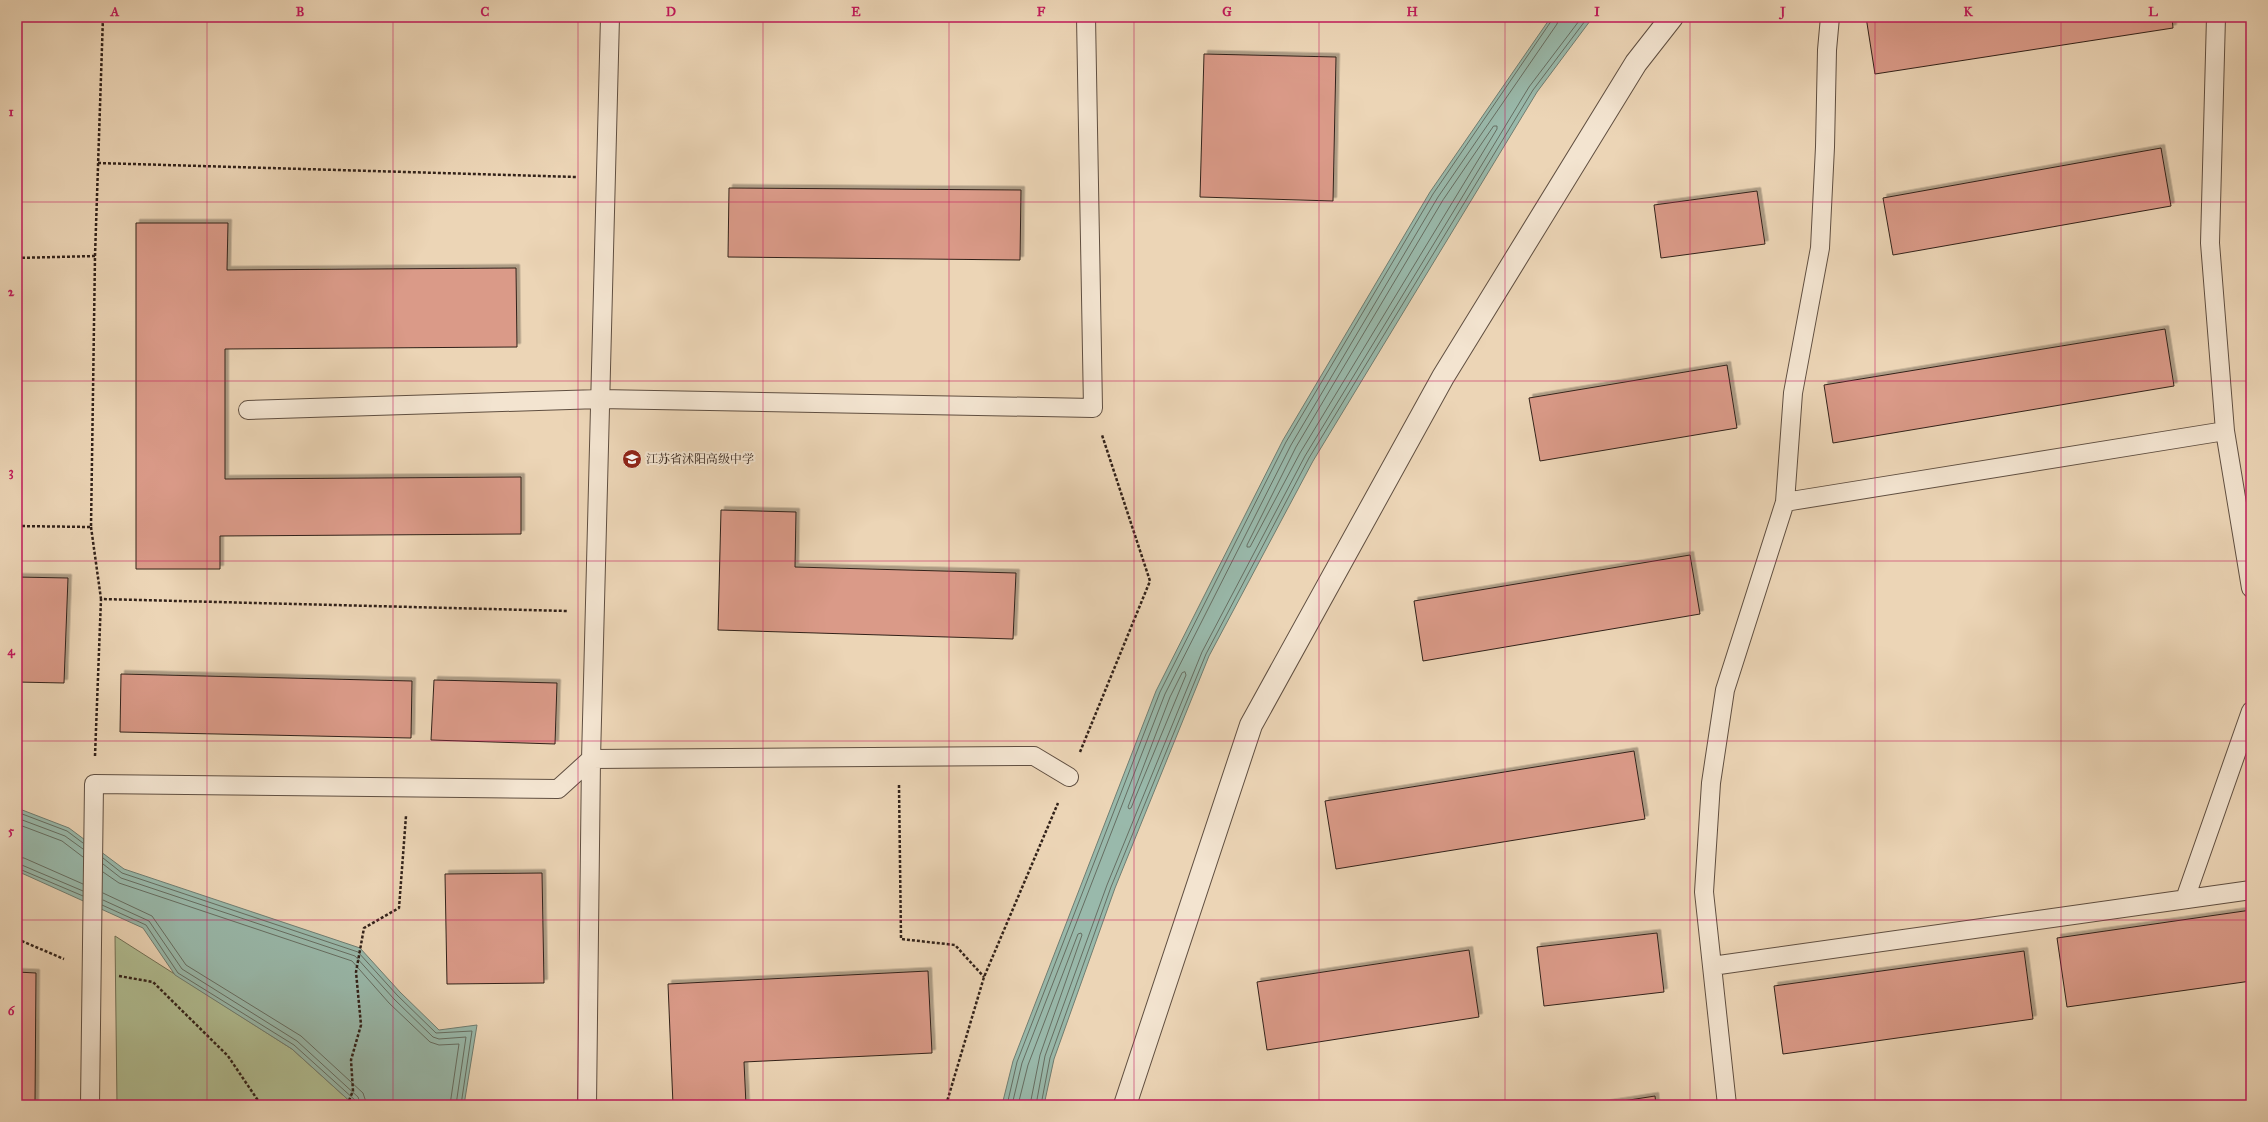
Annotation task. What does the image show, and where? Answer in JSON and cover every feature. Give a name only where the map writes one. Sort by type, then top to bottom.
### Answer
[{"type":"street","points":[[1125,1105],[1251,725],[1443,377],[1636,63],[1672,17]]},
{"type":"lane","points":[[586,1105],[591,759],[610,17]]},
{"type":"lane","points":[[248,410],[600,399],[1093,408],[1086,17]]},
{"type":"lane","points":[[1727,1105],[1704,892],[1710,783],[1725,690],[1785,502],[1792,393],[1820,248],[1825,147],[1827,50],[1830,17]]},
{"type":"lane","points":[[2216,17],[2210,243],[2225,432],[2251,588]]},
{"type":"lane","points":[[1785,502],[2225,432]]},
{"type":"lane","points":[[2186,899],[2251,711]]},
{"type":"lane","points":[[90,1105],[94,784],[558,789],[591,759],[1034,756],[1069,777]]},
{"type":"lane","points":[[1712,966],[2251,890]]},
{"type":"path","points":[[94,784],[101,599],[91,527],[95,256],[103,17]]},
{"type":"path","points":[[98,163],[606,177]]},
{"type":"path","points":[[17,258],[95,256]]},
{"type":"path","points":[[17,526],[91,527]]},
{"type":"path","points":[[101,599],[595,611]]},
{"type":"path","points":[[899,757],[901,939],[955,945],[984,977]]},
{"type":"path","points":[[347,1105],[353,1091],[351,1060],[361,1025],[356,972],[364,928],[399,908],[408,788]]},
{"type":"path","points":[[17,939],[92,970],[153,982],[228,1056],[261,1105]]},
{"type":"green space","points":[[115,936],[292,1049],[354,1105],[117,1105]]},
{"type":"water","points":[[1551,17],[1593,17],[1537,92],[1313,461],[1209,656],[1115,888],[1054,1059],[1044,1105],[1002,1105],[1013,1061],[1156,691],[1283,440],[1430,192]]},
{"type":"water","points":[[17,808],[69,828],[124,869],[360,948],[400,992],[439,1030],[477,1025],[464,1105],[354,1105],[292,1049],[175,975],[143,928],[17,871]]},
{"type":"building","points":[[1866,17],[2172,17],[2173,28],[1875,74]]},
{"type":"building","points":[[1204,54],[1336,57],[1333,201],[1200,197]]},
{"type":"building","points":[[2161,148],[2171,206],[1893,255],[1883,198]]},
{"type":"building","points":[[729,188],[1021,190],[1020,260],[728,257]]},
{"type":"building","points":[[1757,191],[1765,244],[1661,258],[1654,205]]},
{"type":"building","points":[[136,223],[228,223],[227,270],[516,268],[517,347],[225,349],[225,479],[521,477],[521,534],[220,536],[220,569],[136,569]]},
{"type":"building","points":[[2165,329],[2174,386],[1833,443],[1824,385]]},
{"type":"building","points":[[1727,365],[1737,428],[1540,461],[1529,398]]},
{"type":"building","points":[[721,510],[796,512],[795,567],[1016,573],[1013,639],[718,630]]},
{"type":"building","points":[[1690,555],[1700,614],[1423,661],[1414,601]]},
{"type":"building","points":[[17,577],[68,578],[64,683],[17,682]]},
{"type":"building","points":[[121,674],[412,681],[411,738],[120,732]]},
{"type":"building","points":[[434,680],[557,683],[555,744],[431,740]]},
{"type":"building","points":[[1634,751],[1645,819],[1336,869],[1325,801]]},
{"type":"building","points":[[542,873],[544,983],[447,984],[445,874]]},
{"type":"building","points":[[2251,910],[2251,981],[2067,1007],[2057,938]]},
{"type":"building","points":[[1657,933],[1664,992],[1544,1006],[1537,947]]},
{"type":"building","points":[[1469,950],[1479,1017],[1267,1050],[1257,982]]},
{"type":"building","points":[[2024,951],[2033,1019],[1783,1054],[1774,986]]},
{"type":"building","points":[[928,971],[932,1053],[744,1062],[746,1105],[673,1105],[668,984]]},
{"type":"building","points":[[17,972],[36,973],[35,1105],[17,1105]]},
{"type":"building","points":[[1655,1096],[1656,1105],[1597,1105]]},
{"type":"place","name":"江苏省沭阳高级中学","points":[[632,459]]}]
